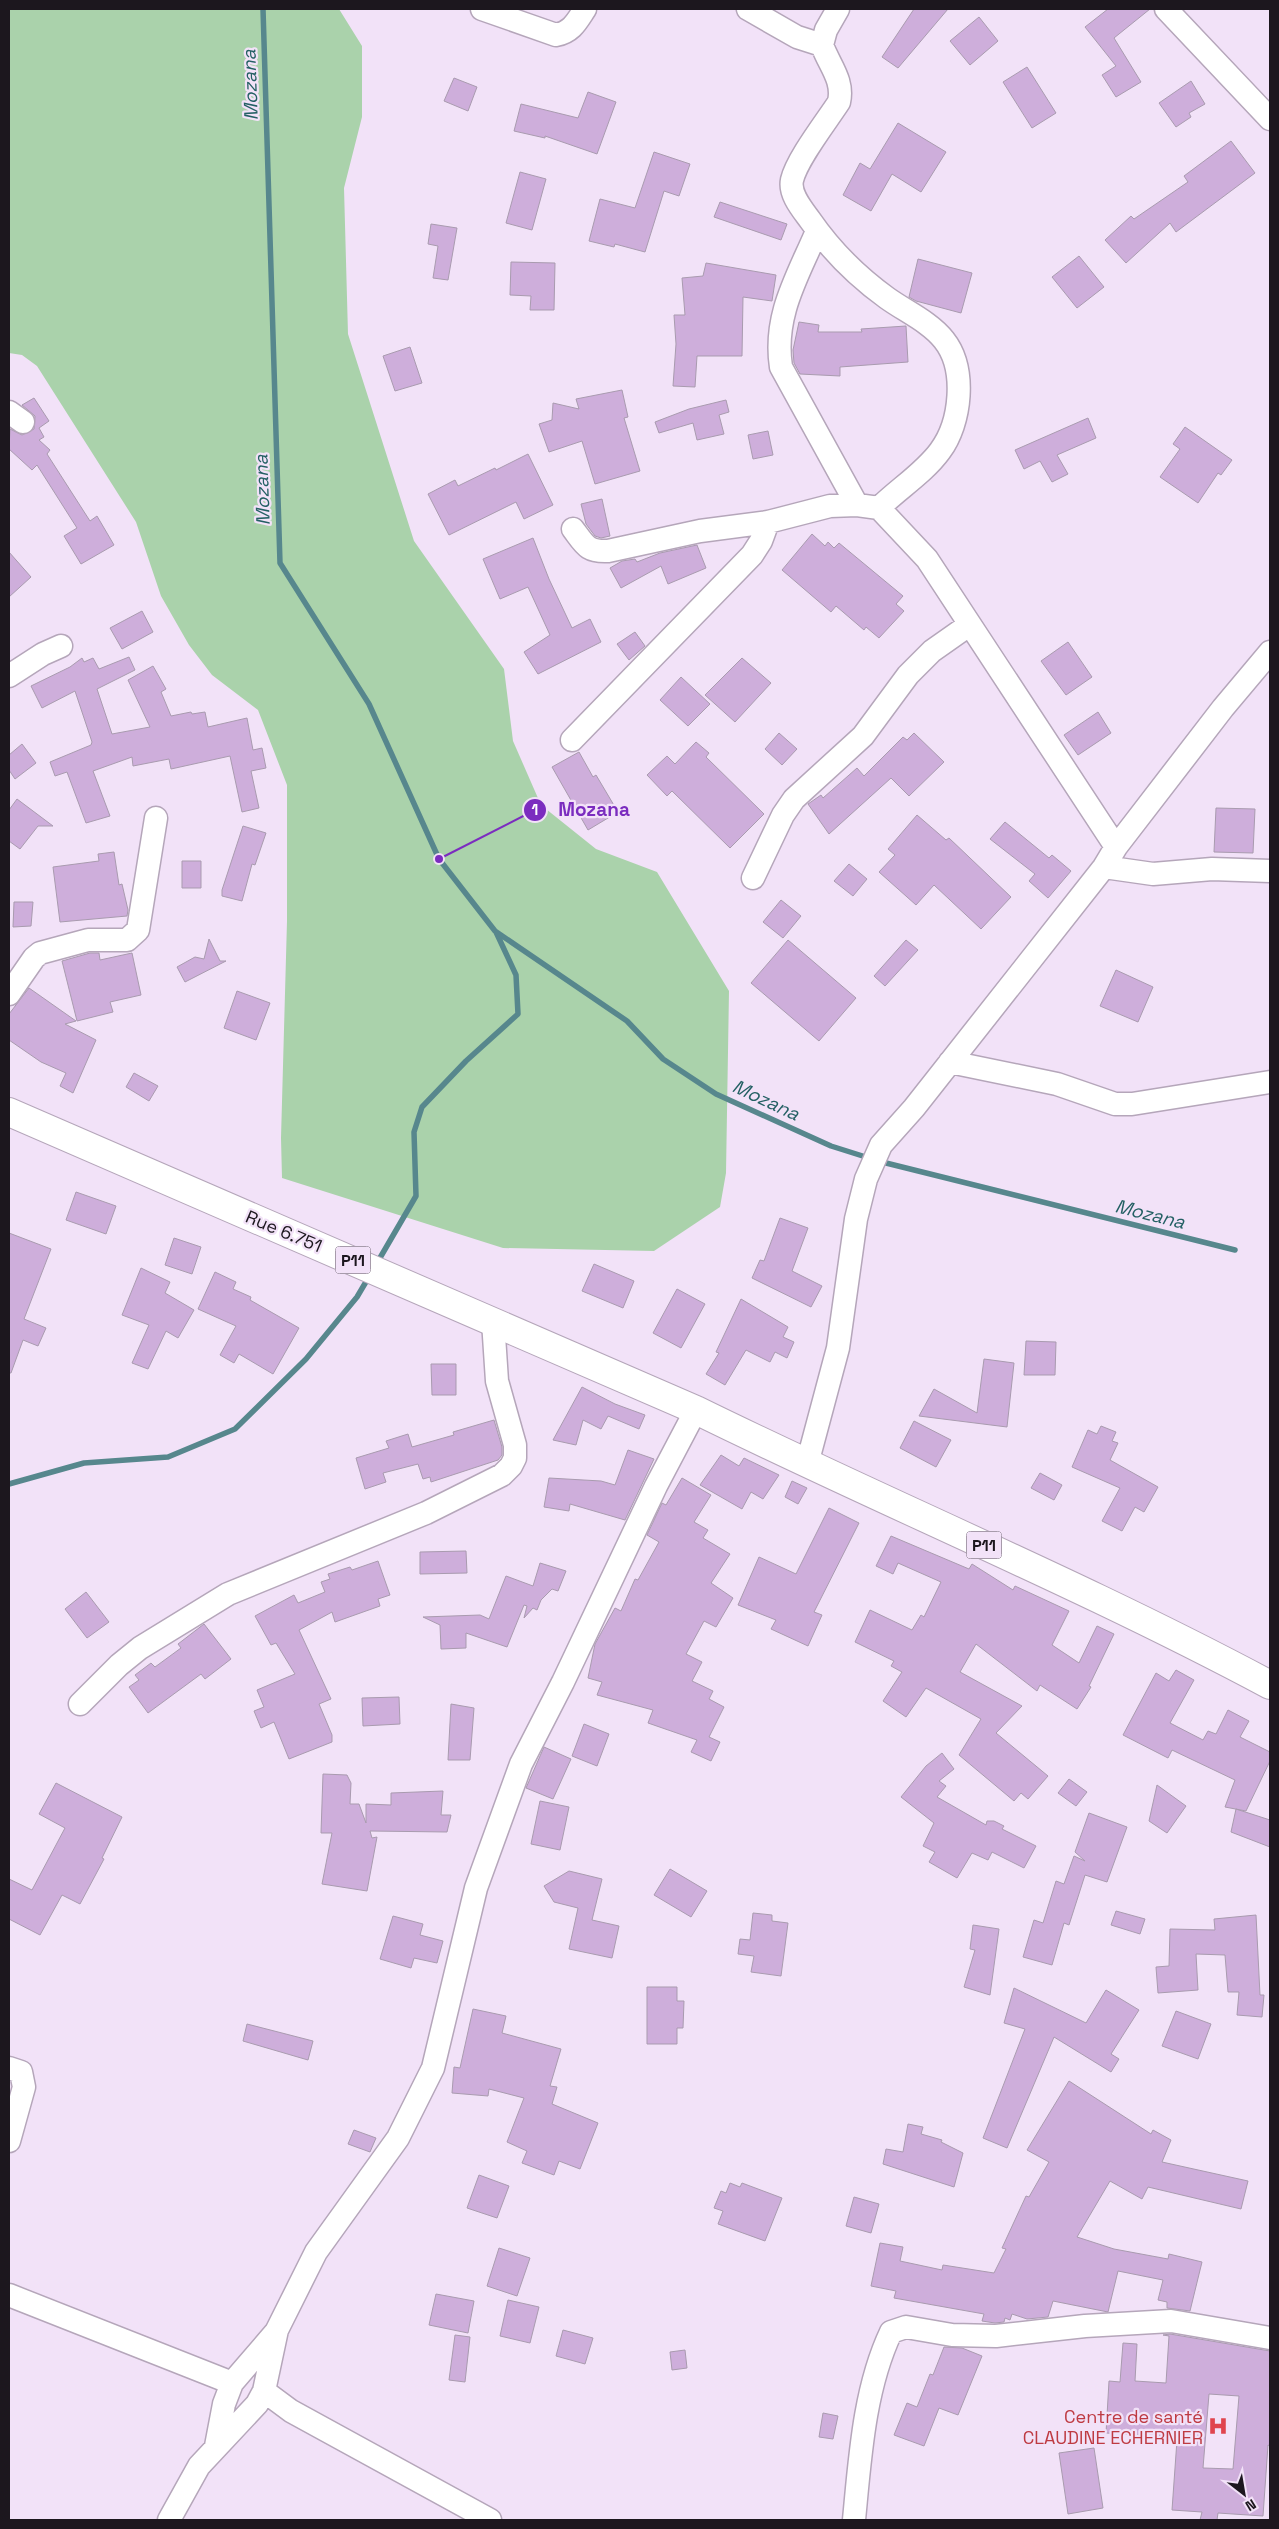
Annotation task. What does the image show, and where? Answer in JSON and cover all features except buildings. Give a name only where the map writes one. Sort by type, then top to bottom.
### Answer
[{"type":"main road","name":"Rue 6.751","points":[[9,1112],[696,1410]]},
{"type":"main road","name":"P11","points":[[696,1410],[807,1464],[1076,1587],[1191,1642],[1270,1685]]},
{"type":"street","points":[[482,9],[556,35],[566,33],[574,26],[585,9]]},
{"type":"street","points":[[748,9],[797,37],[822,45]]},
{"type":"street","points":[[838,9],[826,30],[822,45],[839,80],[841,93],[839,102],[797,167],[791,181],[794,196],[817,231],[864,280],[933,329],[944,340],[952,352],[957,375],[956,413],[949,436],[940,452],[879,508]]},
{"type":"street","points":[[1166,9],[1270,118]]},
{"type":"street","points":[[817,231],[785,304],[779,330],[778,348],[781,367],[856,505]]},
{"type":"street","points":[[573,529],[586,547],[595,552],[608,551],[700,531],[768,522],[830,506],[856,505],[879,508],[927,558],[1116,846]]},
{"type":"street","points":[[572,740],[752,555],[761,541],[768,522]]},
{"type":"street","points":[[753,878],[783,816],[794,799],[863,736],[908,675],[932,651],[970,625]]},
{"type":"street","points":[[9,676],[43,654],[61,646]]},
{"type":"street","points":[[807,1464],[838,1348],[856,1219],[866,1179],[881,1145],[950,1062],[1104,867],[1116,846],[1223,708],[1270,652]]},
{"type":"street","points":[[9,994],[34,958],[40,953],[88,940],[127,940],[138,930],[156,818]]},
{"type":"street","points":[[1104,867],[1153,874],[1212,869],[1270,871]]},
{"type":"street","points":[[950,1062],[1057,1084],[1115,1104],[1132,1104],[1270,1082]]},
{"type":"street","points":[[80,1704],[119,1665],[140,1648],[228,1594],[426,1512],[502,1475],[511,1466],[515,1458],[515,1445],[497,1381],[493,1321]]},
{"type":"street","points":[[216,2446],[224,2404],[232,2384],[277,2330],[316,2252],[398,2138],[423,2090],[432,2068],[476,1888],[521,1764],[563,1682],[656,1486],[696,1410]]},
{"type":"street","points":[[9,2068],[21,2072],[24,2087],[9,2141]]},
{"type":"street","points":[[9,2295],[232,2384]]},
{"type":"street","points":[[854,2520],[867,2415],[882,2351],[891,2332],[906,2326],[952,2336],[996,2336],[1085,2326],[1171,2321],[1270,2338]]},
{"type":"street","points":[[169,2520],[199,2466],[257,2404],[264,2391],[277,2330]]},
{"type":"street","points":[[264,2391],[291,2411],[490,2520]]},
{"type":"green space","points":[[9,9],[339,9],[362,46],[362,117],[344,188],[348,334],[414,541],[504,669],[513,741],[541,805],[596,849],[657,872],[729,991],[726,1173],[720,1207],[654,1251],[503,1248],[282,1178],[281,1138],[287,921],[287,785],[258,710],[212,675],[189,645],[161,596],[136,522],[37,366],[22,355],[9,353]]},
{"type":"waterway","name":"Mozana","points":[[263,9],[280,563],[369,704],[439,859],[495,931],[627,1021],[663,1059],[716,1094],[831,1146],[869,1158]]},
{"type":"waterway","points":[[377,1263],[416,1196],[414,1132],[422,1107],[466,1061],[518,1014],[516,975],[496,932]]},
{"type":"waterway","name":"Mozana","points":[[878,1161],[1235,1250]]},
{"type":"waterway","points":[[9,1484],[84,1463],[168,1457],[235,1429],[306,1359],[357,1297],[370,1275]]},
{"type":"place","name":"Mozana","points":[[439,859]]},
{"type":"place","name":"Centre de santé CLAUDINE ECHERNIER","points":[[1218,2426]]}]
